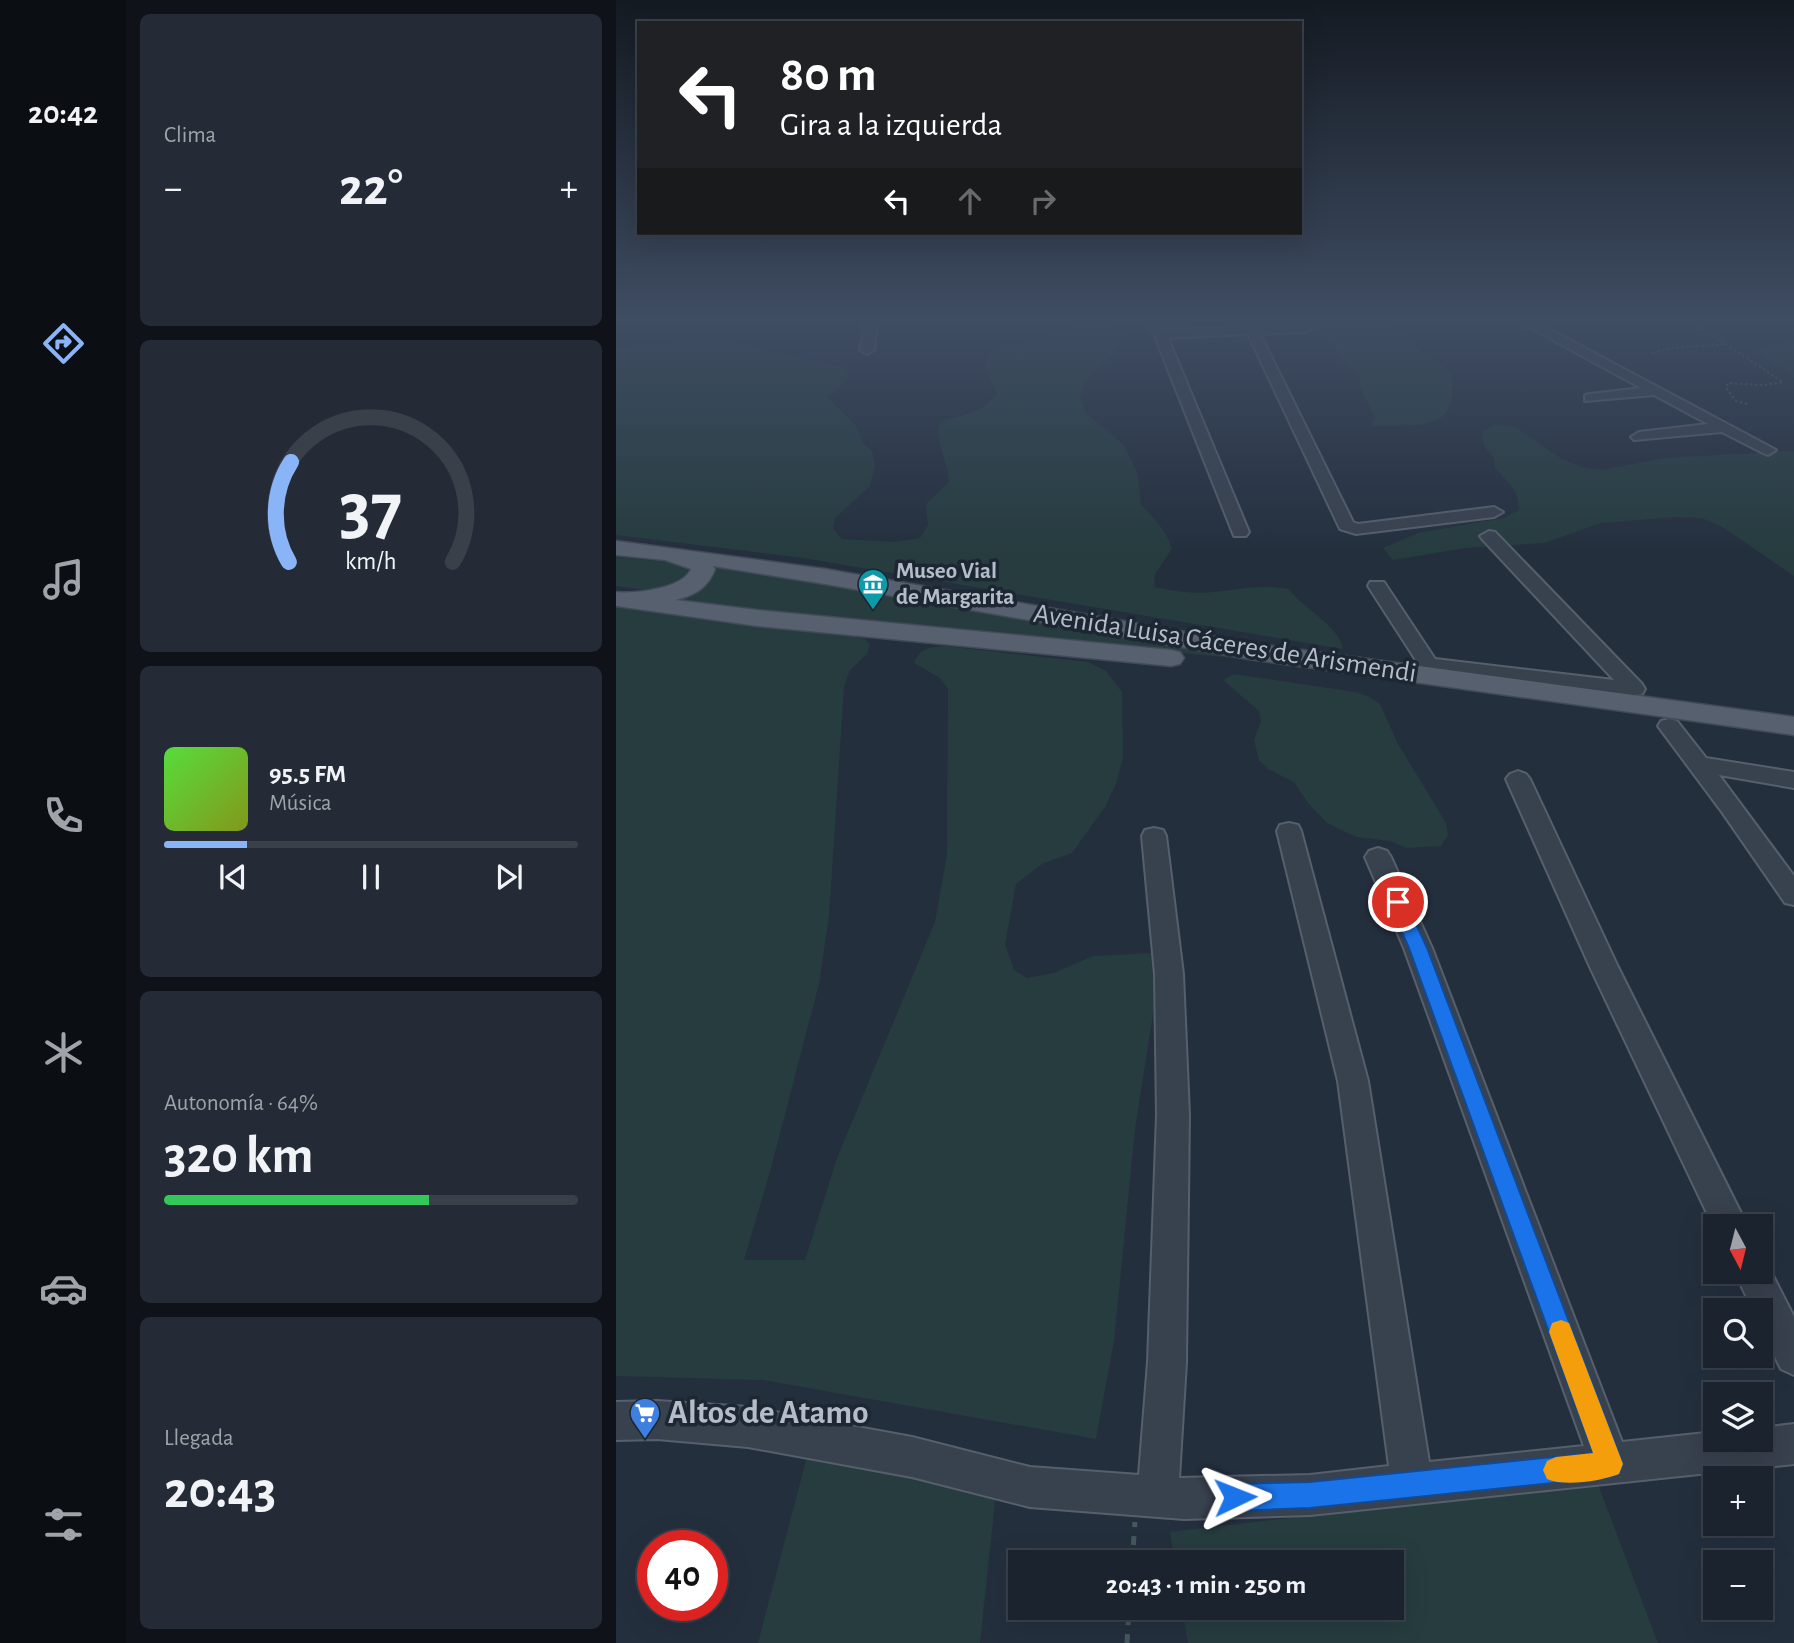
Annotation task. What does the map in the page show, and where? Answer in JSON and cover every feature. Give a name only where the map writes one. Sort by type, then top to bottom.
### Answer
[{"type":"main road","points":[[616,597],[676,593],[689,587],[702,575],[703,569],[699,564],[626,549]]},
{"type":"main road","name":"Avenida Luisa Cáceres de Arismendi","points":[[626,549],[790,570],[1183,640],[1677,718],[1794,744]]},
{"type":"main road","name":"Avenida Luisa Cáceres de Arismendi","points":[[616,597],[745,617],[1229,664],[1677,718],[1794,726]]},
{"type":"street","points":[[1185,399],[1241,532]]},
{"type":"street","points":[[1285,399],[1346,525],[1356,529],[1494,512]]},
{"type":"street","points":[[1670,399],[1768,450]]},
{"type":"street","points":[[1639,437],[1724,427]]},
{"type":"street","points":[[1489,536],[1634,689],[1677,718],[1698,764],[1794,897]]},
{"type":"street","points":[[1377,586],[1428,664],[1634,689]]},
{"type":"street","points":[[1698,764],[1794,780]]},
{"type":"street","points":[[1518,779],[1604,967],[1725,1214]]},
{"type":"street","points":[[1289,831],[1353,1081],[1412,1485]]},
{"type":"street","points":[[1148,1496],[1167,1362],[1173,1115],[1169,974],[1154,836]]},
{"type":"street","points":[[1378,857],[1418,948],[1610,1464]]},
{"type":"street","points":[[1759,1284],[1794,1356]]},
{"type":"street","points":[[616,1421],[657,1420],[748,1427],[912,1457],[1030,1487],[1184,1499],[1310,1495],[1794,1444]]},
{"type":"path","points":[[1734,399],[1747,404]]},
{"type":"path","points":[[1135,1550],[1148,1496]]},
{"type":"path","points":[[1127,1643],[1128,1620]]},
{"type":"green space","points":[[616,399],[829,399],[856,426],[863,443],[872,451],[875,465],[870,486],[835,518],[833,529],[842,539],[894,542],[920,538],[928,525],[926,504],[949,482],[939,437],[941,421],[979,409],[992,399],[1081,399],[1086,413],[1124,445],[1137,473],[1141,505],[1160,525],[1172,549],[1155,574],[1154,587],[1198,593],[1260,587],[1289,589],[1328,625],[1343,649],[803,558],[616,535]]},
{"type":"green space","points":[[1366,399],[1451,399],[1444,415],[1424,424],[1372,426],[1375,417]]},
{"type":"green space","points":[[1495,424],[1515,427],[1562,459],[1581,467],[1603,470],[1664,458],[1794,451],[1794,576],[1724,528],[1702,518],[1677,517],[1601,523],[1544,543],[1465,548],[1393,560],[1383,548],[1418,533],[1504,518],[1519,510],[1515,491],[1495,468],[1494,458],[1483,442],[1484,431]]},
{"type":"green space","points":[[616,557],[681,563],[692,567],[692,578],[652,591],[616,586]]},
{"type":"green space","name":"Museo Vial de Margarita","points":[[715,565],[1234,654],[1232,658],[673,600],[713,573]]},
{"type":"green space","points":[[616,605],[700,619],[847,634],[865,639],[870,644],[867,654],[850,670],[844,686],[829,916],[819,984],[744,1260],[805,1260],[837,1158],[935,922],[947,855],[948,689],[940,678],[914,663],[916,658],[926,649],[945,646],[1088,662],[1106,671],[1122,692],[1123,758],[1116,784],[1105,807],[1072,853],[1042,864],[1016,884],[1005,944],[1014,970],[1027,978],[1054,973],[1093,956],[1154,953],[1154,1008],[1135,1129],[1114,1341],[1096,1439],[763,1380],[616,1376]]},
{"type":"green space","points":[[1234,674],[1355,692],[1380,704],[1398,744],[1446,823],[1448,835],[1441,846],[1407,848],[1390,841],[1356,837],[1327,823],[1308,803],[1294,782],[1268,769],[1259,760],[1254,740],[1261,721],[1259,711],[1223,680]]},
{"type":"green space","points":[[809,1449],[996,1493],[980,1643],[758,1643]]},
{"type":"green space","points":[[1597,1482],[1658,1643],[1188,1643],[1184,1620],[1404,1620],[1404,1550],[1173,1550],[1170,1532]]},
{"type":"slow traffic","points":[[1556,1470],[1610,1464],[1561,1332]]},
{"type":"place","name":"Museo Vial de Margarita","points":[[873,611]]},
{"type":"place","name":"Altos de Atamo","points":[[645,1440]]},
{"type":"route","points":[[1235,1497],[1310,1495],[1610,1464],[1418,948],[1398,902]]}]
